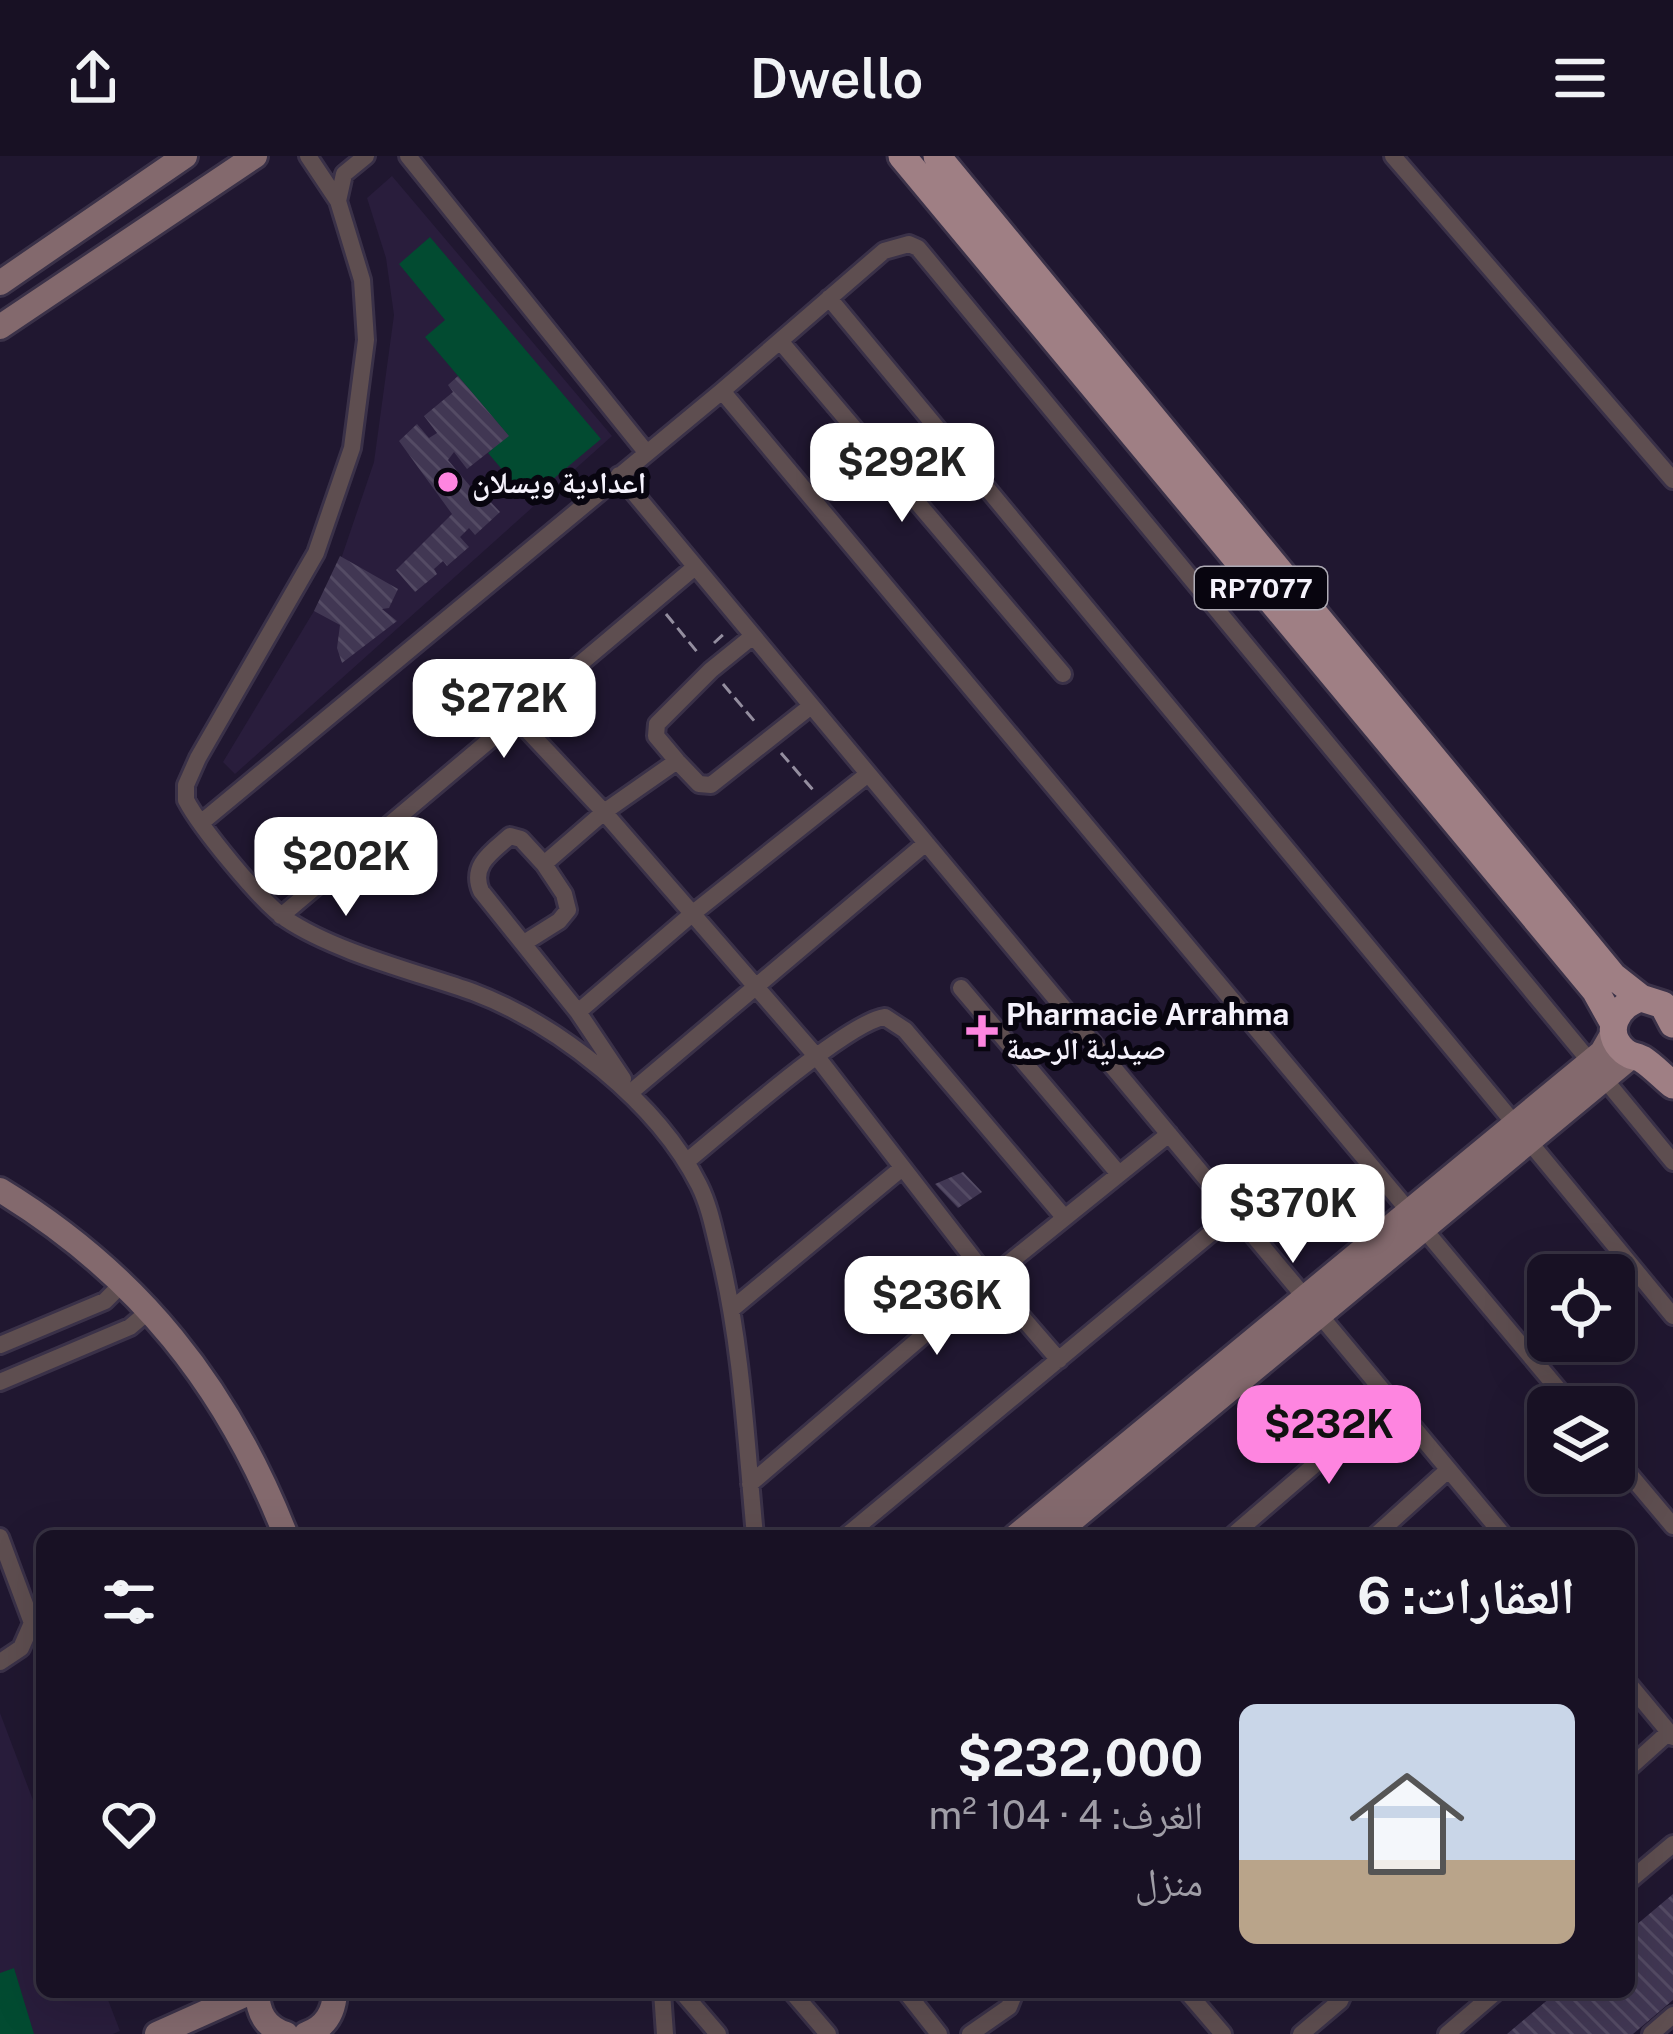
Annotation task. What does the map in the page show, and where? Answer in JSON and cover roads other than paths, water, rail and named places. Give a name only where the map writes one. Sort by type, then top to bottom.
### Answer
[{"type":"main road","name":"RP7077","points":[[902,156],[1595,990],[1620,1046],[1673,1084]]},
{"type":"main road","name":"RP7077","points":[[937,156],[1613,976],[1641,998],[1663,1005],[1673,1024]]},
{"type":"main road","points":[[1614,1028],[1623,1006],[1641,998]]},
{"type":"main road","points":[[1636,1057],[1665,1049],[1673,1034]]},
{"type":"street","points":[[0,283],[185,156]]},
{"type":"street","points":[[0,327],[255,156]]},
{"type":"street","points":[[308,156],[338,201],[356,254],[366,311],[352,448],[316,553],[190,774],[186,800],[281,916],[324,938],[515,1012],[596,1065],[633,1096]]},
{"type":"street","points":[[338,201],[345,165],[365,156]]},
{"type":"street","points":[[408,156],[646,452]]},
{"type":"street","points":[[1393,156],[1673,480]]},
{"type":"street","points":[[202,822],[829,298],[893,246],[909,244],[918,248],[1673,1162]]},
{"type":"street","points":[[829,298],[1673,1316]]},
{"type":"street","points":[[780,341],[1064,674]]},
{"type":"street","points":[[722,391],[1555,1386]]},
{"type":"street","points":[[619,475],[1499,1530]]},
{"type":"street","points":[[281,916],[695,567]]},
{"type":"street","points":[[753,636],[711,670],[655,729],[656,736],[699,784],[711,785],[811,706]]},
{"type":"street","points":[[515,717],[817,1057],[989,1279],[1059,1360]]},
{"type":"street","points":[[544,864],[604,812],[677,761]]},
{"type":"street","points":[[578,1012],[868,774]]},
{"type":"street","points":[[524,943],[568,910],[564,894],[544,864],[521,839],[510,836],[478,868],[476,880],[686,1162],[709,1210],[733,1309],[754,1530]]},
{"type":"street","points":[[633,1096],[754,983],[926,842]]},
{"type":"street","points":[[961,988],[1119,1174]]},
{"type":"street","points":[[686,1162],[817,1057],[875,1018],[885,1017],[897,1023],[1064,1217]]},
{"type":"street","points":[[1597,1070],[1614,1028]]},
{"type":"street","points":[[1024,1530],[1597,1070],[1636,1057]]},
{"type":"street","points":[[750,1484],[989,1279],[1169,1134]]},
{"type":"street","points":[[733,1309],[902,1168]]},
{"type":"street","points":[[0,1190],[77,1242],[124,1283],[196,1364],[235,1424],[284,1530]]},
{"type":"street","points":[[853,1530],[1235,1213]]},
{"type":"street","points":[[0,1345],[105,1300],[124,1283]]},
{"type":"street","points":[[1060,1530],[1312,1303]]},
{"type":"street","points":[[0,1382],[130,1327],[150,1310]]},
{"type":"street","points":[[1239,1530],[1391,1399]]},
{"type":"street","points":[[1382,1530],[1448,1470]]},
{"type":"street","points":[[1635,1481],[1673,1526]]},
{"type":"street","points":[[0,1537],[32,1623],[21,1648],[0,1662]]},
{"type":"street","points":[[1635,1691],[1671,1734],[1635,1763]]},
{"type":"street","points":[[1635,1876],[1673,1844]]},
{"type":"street","points":[[157,2034],[240,1998]]},
{"type":"street","points":[[255,1998],[270,2031]]},
{"type":"street","points":[[306,2034],[326,2022],[335,1998]]},
{"type":"street","points":[[665,1998],[665,2034]]},
{"type":"street","points":[[692,1998],[718,2034]]},
{"type":"street","points":[[797,1998],[828,2034]]},
{"type":"street","points":[[911,1998],[939,2034]]},
{"type":"street","points":[[970,2034],[1009,2007],[1013,1998]]},
{"type":"street","points":[[1192,1998],[1223,2034]]},
{"type":"street","points":[[1301,2034],[1342,1998]]},
{"type":"street","points":[[1447,2034],[1473,1999]]},
{"type":"street","points":[[1651,2034],[1673,2014]]},
{"type":"place","name":"اعدادية ويسلان","points":[[448,482]]},
{"type":"place","name":"Pharmacie Arrahma صيدلية الرحمة","points":[[982,1031]]}]
